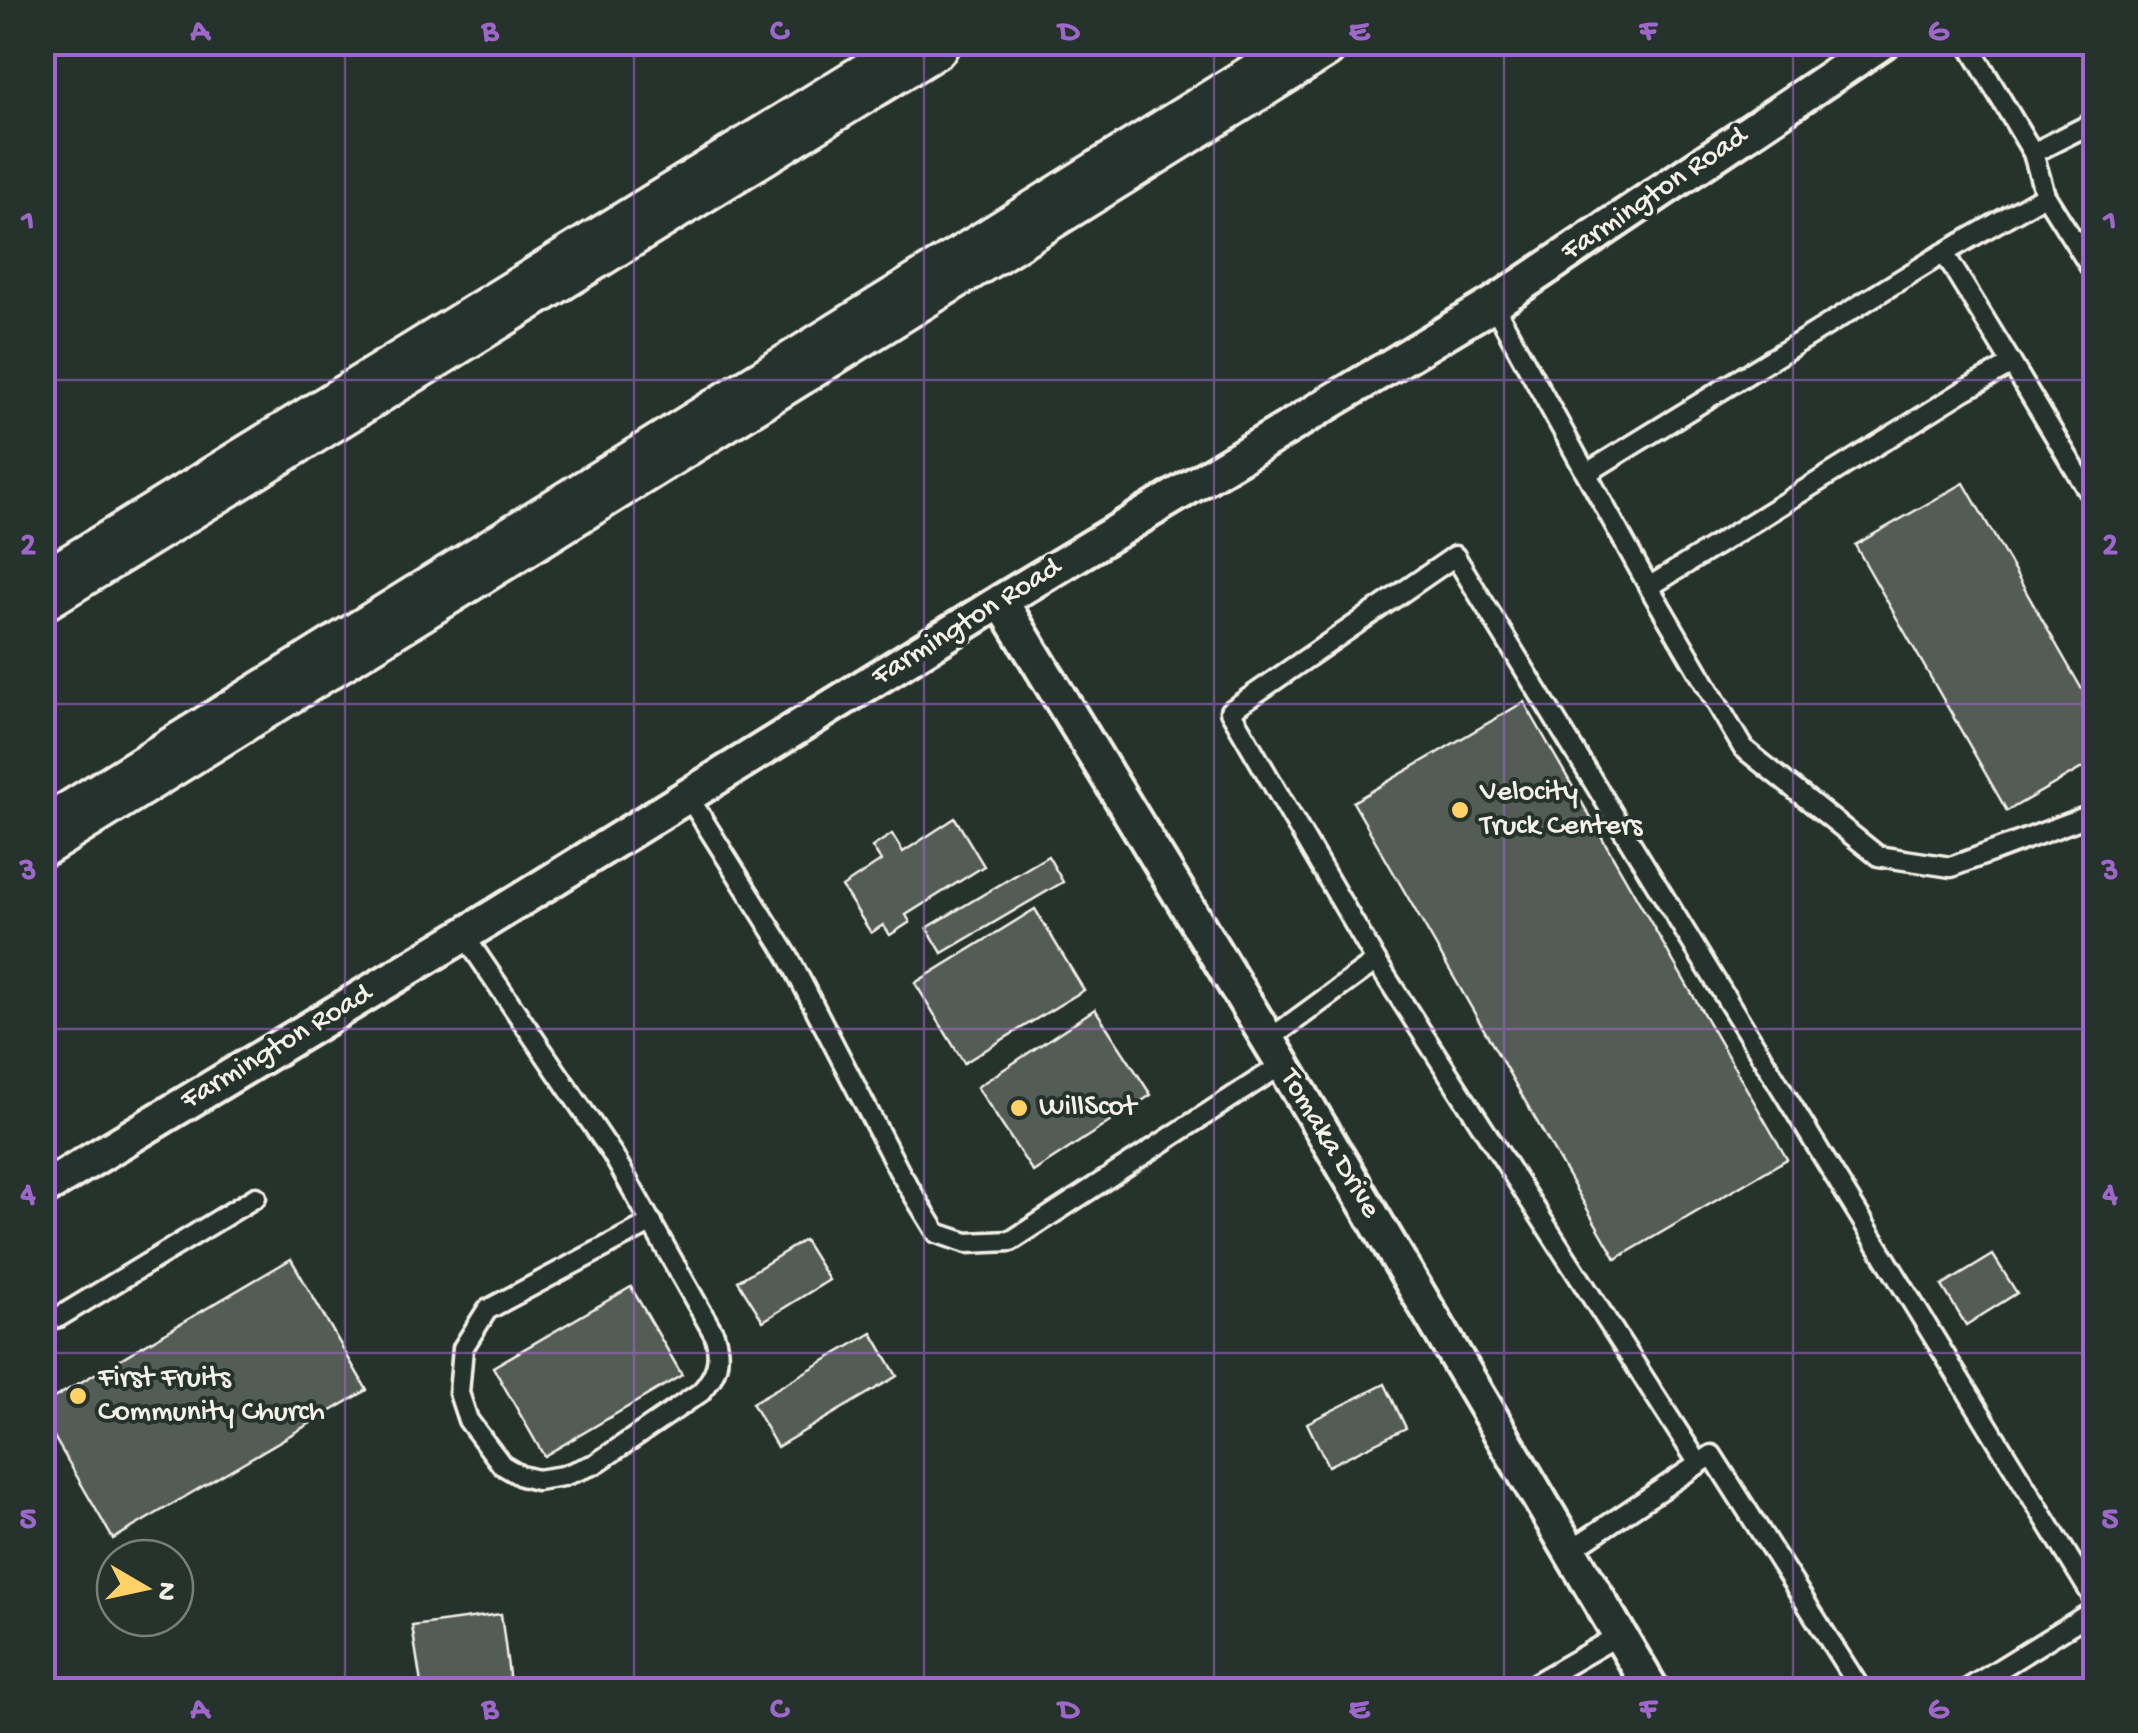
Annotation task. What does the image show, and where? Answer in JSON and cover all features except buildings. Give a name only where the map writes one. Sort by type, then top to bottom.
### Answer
[{"type":"highway","points":[[42,592],[931,42]]},
{"type":"highway","points":[[42,838],[1320,42]]},
{"type":"street","name":"Farmington Road","points":[[42,1190],[1493,304],[1883,42]]},
{"type":"street","name":"Tomaka Drive","points":[[1001,601],[1275,1053],[1652,1690]]},
{"type":"lane","points":[[1966,42],[2032,153],[2045,195],[2096,276]]},
{"type":"lane","points":[[2032,153],[2096,120]]},
{"type":"lane","points":[[1587,474],[1944,253],[2045,195]]},
{"type":"lane","points":[[1944,253],[2088,491]]},
{"type":"lane","points":[[1493,304],[1743,748],[1878,856],[1951,868],[2096,813]]},
{"type":"lane","points":[[1649,587],[2012,364]]},
{"type":"lane","points":[[1699,1464],[1376,962],[1230,710],[1455,556],[2096,1606],[1966,1690]]},
{"type":"lane","points":[[688,796],[788,956],[937,1233],[968,1244],[1011,1241],[1275,1053],[1376,962]]},
{"type":"lane","points":[[464,935],[613,1155],[652,1222],[714,1334],[719,1348],[714,1377],[701,1392],[596,1464],[564,1476],[537,1480],[520,1476],[502,1464],[468,1420],[459,1392],[463,1348],[487,1310],[652,1222]]},
{"type":"lane","points":[[42,1320],[59,1317],[256,1197]]},
{"type":"lane","points":[[1569,1551],[1712,1455],[1861,1690]]},
{"type":"lane","points":[[1524,1690],[1619,1635]]},
{"type":"place","name":"Velocity Truck Centers","points":[[1460,810]]},
{"type":"place","name":"WillScot","points":[[1019,1108]]},
{"type":"place","name":"First Fruits Community Church","points":[[78,1396]]}]
